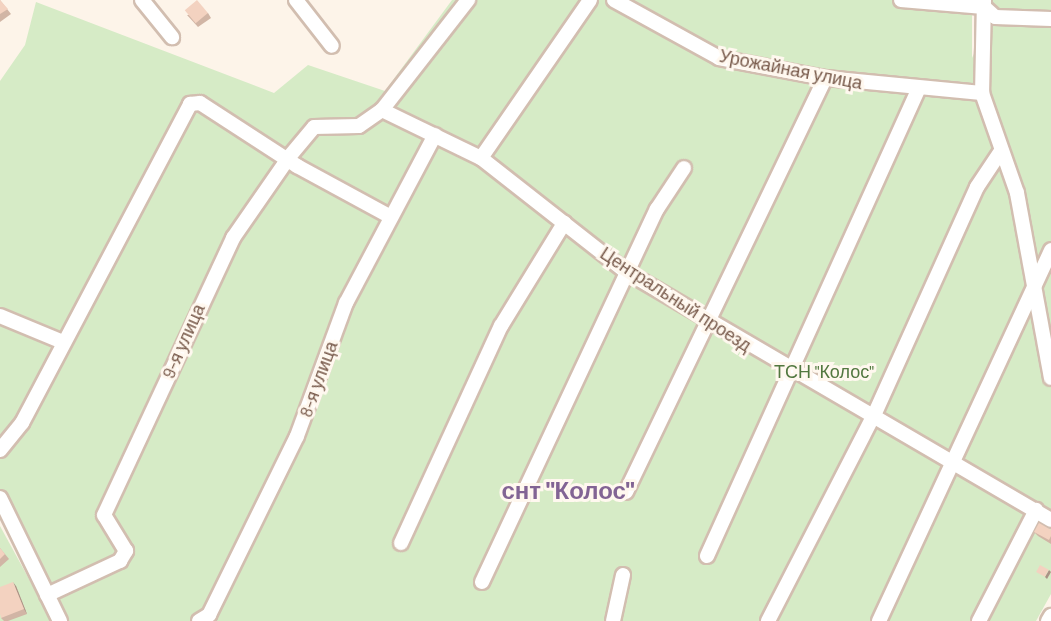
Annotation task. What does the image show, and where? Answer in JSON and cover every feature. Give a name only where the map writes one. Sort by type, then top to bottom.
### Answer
[{"type":"street","points":[[142,0],[172,37]]},
{"type":"street","points":[[296,0],[332,46]]},
{"type":"street","points":[[383,110],[468,0]]},
{"type":"street","points":[[481,158],[590,0]]},
{"type":"street","name":"Урожайная улица","points":[[614,0],[719,58],[825,78],[918,90],[982,93]]},
{"type":"street","points":[[901,0],[984,4],[995,17],[1051,19]]},
{"type":"street","points":[[984,4],[982,93],[1017,193],[1037,283],[1051,378]]},
{"type":"street","points":[[626,492],[711,323],[825,78]]},
{"type":"street","points":[[707,556],[918,90]]},
{"type":"street","points":[[0,450],[22,424],[190,104],[200,103],[289,157],[297,166],[391,217]]},
{"type":"street","name":"Центральный проезд","points":[[383,110],[481,158],[630,274],[790,371],[875,413],[1051,520]]},
{"type":"street","name":"9-я улица","points":[[47,595],[120,561],[126,551],[104,515],[227,249],[289,157],[314,127],[359,126],[383,110]]},
{"type":"street","name":"8-я улица","points":[[199,621],[209,615],[297,436],[346,303],[435,135]]},
{"type":"street","points":[[768,621],[875,413],[977,187],[1001,150]]},
{"type":"street","points":[[482,582],[630,274],[657,209],[684,168]]},
{"type":"street","points":[[401,543],[501,326],[564,223]]},
{"type":"street","points":[[879,621],[1051,250]]},
{"type":"street","points":[[0,316],[63,342]]},
{"type":"street","points":[[0,498],[60,621]]},
{"type":"street","points":[[979,621],[1036,510]]},
{"type":"street","points":[[613,621],[623,575]]},
{"type":"street","points":[[1048,621],[1051,616]]},
{"type":"green space","name":"ТСН \"Колос\"","points":[[452,0],[972,0],[972,58],[990,19],[991,0],[1051,0],[1051,594],[1036,621],[62,621],[0,513],[0,81],[25,45],[36,2],[274,93],[308,65],[385,91]]},
{"type":"green space","points":[[0,526],[52,621],[0,621]]},
{"type":"building","points":[[0,0],[8,9],[0,14]]},
{"type":"building","points":[[197,0],[208,13],[196,23],[185,10]]},
{"type":"building","points":[[1039,523],[1051,530],[1049,540],[1034,532]]},
{"type":"building","points":[[1040,565],[1049,570],[1045,577],[1036,572]]},
{"type":"building","points":[[13,582],[24,609],[1,618],[0,587]]},
{"type":"district","name":"снт \"Колос\"","points":[[568,490]]}]
